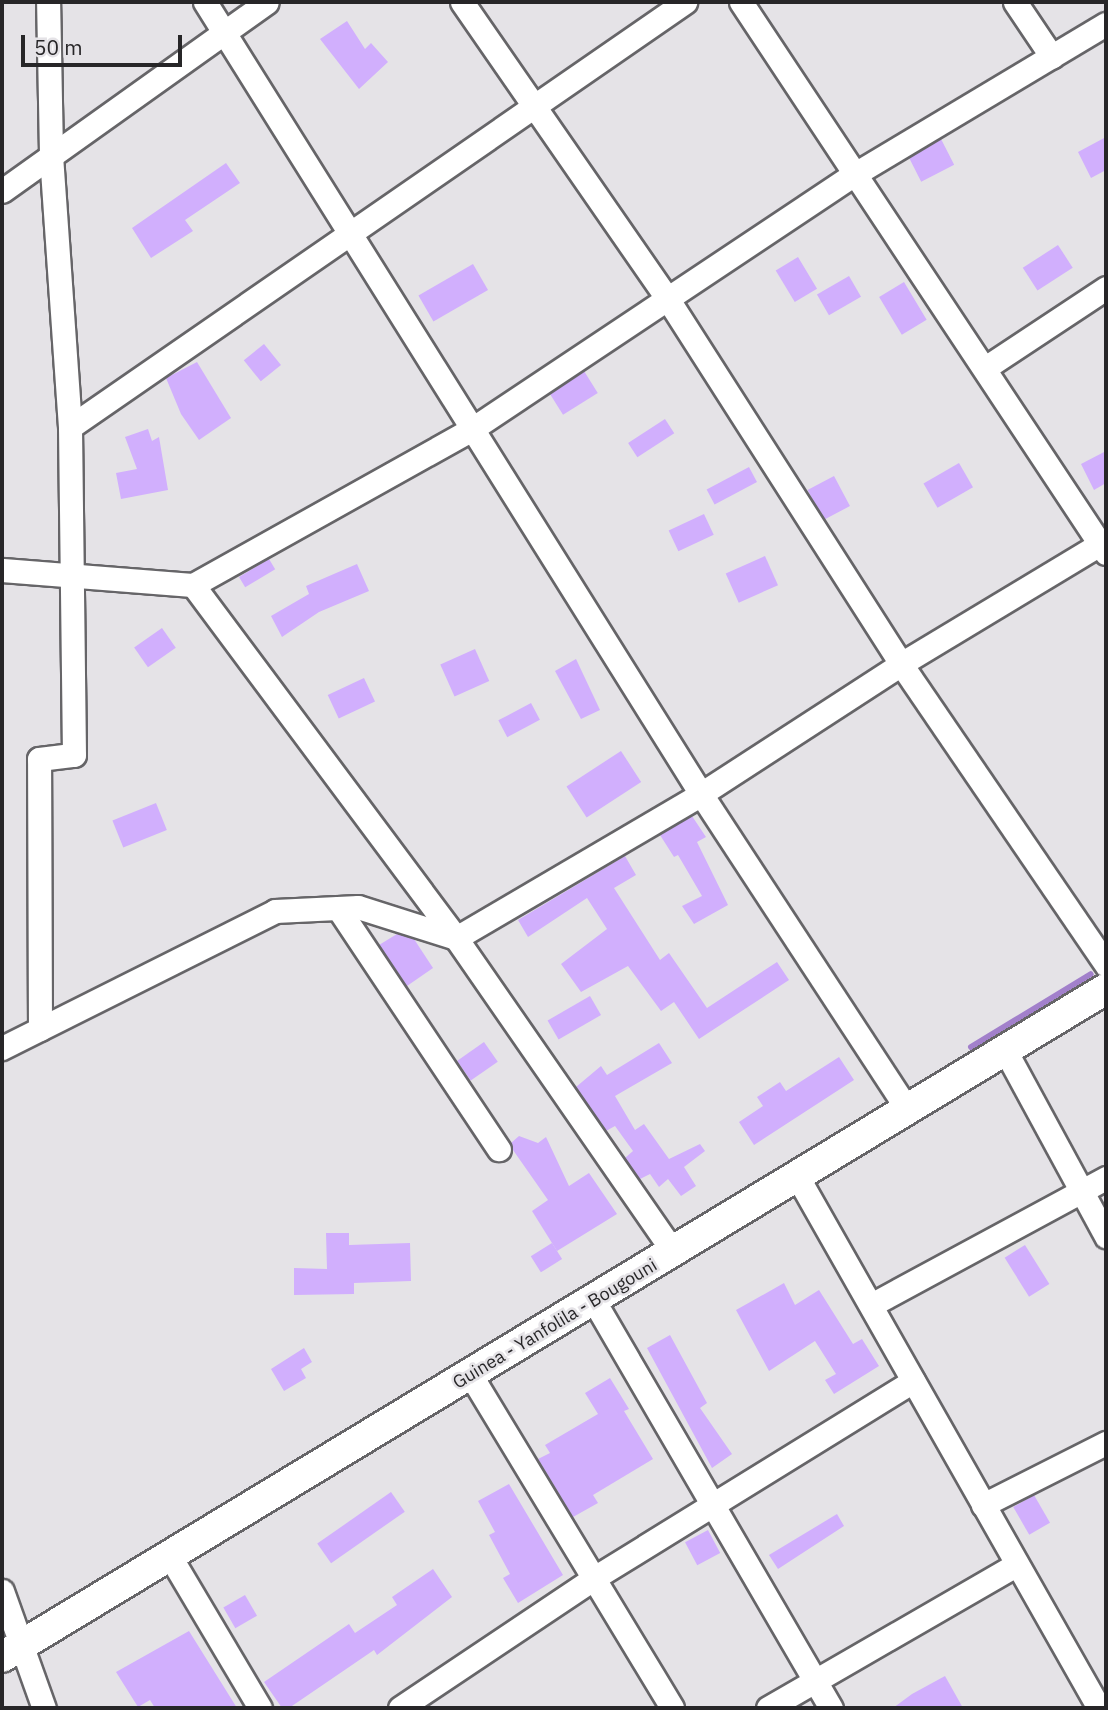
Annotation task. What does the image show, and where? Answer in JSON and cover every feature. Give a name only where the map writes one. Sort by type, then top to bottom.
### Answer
[{"type":"main road","name":"Guinea - Yanfolila - Bougouni","points":[[13,1651],[172,1558],[1106,989]]},
{"type":"street","points":[[40,1029],[39,760],[74,755],[69,427],[51,153],[48,2]]},
{"type":"street","points":[[205,2],[353,232],[472,429],[701,794],[907,1110]]},
{"type":"street","points":[[2,191],[51,153],[267,2]]},
{"type":"street","points":[[462,2],[668,301],[901,664],[1106,965]]},
{"type":"street","points":[[69,427],[685,2]]},
{"type":"street","points":[[2,1048],[275,911],[358,907],[456,938],[701,794],[901,664],[1103,548],[741,2]]},
{"type":"street","points":[[1015,2],[1052,57]]},
{"type":"street","points":[[2,570],[73,572],[193,585],[472,429],[855,174],[1106,24]]},
{"type":"street","points":[[985,368],[1106,288]]},
{"type":"street","points":[[193,585],[456,938],[674,1253]]},
{"type":"street","points":[[338,908],[499,1149]]},
{"type":"street","points":[[1005,1050],[1106,1236]]},
{"type":"street","points":[[797,1176],[1099,1708]]},
{"type":"street","points":[[871,1304],[1106,1178]]},
{"type":"street","points":[[594,1301],[831,1708]]},
{"type":"street","points":[[470,1374],[672,1708]]},
{"type":"street","points":[[400,1708],[594,1578],[913,1381]]},
{"type":"street","points":[[983,1505],[1106,1443]]},
{"type":"street","points":[[172,1558],[260,1708]]},
{"type":"street","points":[[768,1708],[1016,1565]]},
{"type":"street","points":[[2,1591],[13,1651],[44,1708]]},
{"type":"building","points":[[347,21],[365,49],[371,43],[388,62],[359,89],[320,39]]},
{"type":"building","points":[[1106,137],[1106,170],[1091,178],[1078,152]]},
{"type":"building","points":[[941,139],[954,165],[921,182],[908,156]]},
{"type":"building","points":[[226,163],[240,183],[185,220],[193,231],[151,258],[132,228]]},
{"type":"building","points":[[1058,245],[1073,268],[1037,291],[1023,268]]},
{"type":"building","points":[[798,257],[817,289],[795,302],[776,270]]},
{"type":"building","points":[[473,264],[488,290],[433,321],[418,296]]},
{"type":"building","points":[[849,276],[861,297],[829,315],[817,294]]},
{"type":"building","points":[[904,282],[927,320],[902,335],[879,297]]},
{"type":"building","points":[[264,344],[281,365],[261,381],[244,360]]},
{"type":"building","points":[[197,362],[231,418],[199,440],[181,414],[166,378]]},
{"type":"building","points":[[584,371],[598,393],[563,415],[549,393]]},
{"type":"building","points":[[665,419],[674,433],[637,457],[628,443]]},
{"type":"building","points":[[148,429],[152,441],[159,437],[168,490],[121,499],[116,473],[137,469],[125,437]]},
{"type":"building","points":[[1106,451],[1106,483],[1094,490],[1081,464]]},
{"type":"building","points":[[959,463],[973,487],[937,508],[923,484]]},
{"type":"building","points":[[749,467],[757,482],[715,505],[707,490]]},
{"type":"building","points":[[834,476],[850,506],[823,520],[808,490]]},
{"type":"building","points":[[704,514],[714,535],[678,551],[669,530]]},
{"type":"building","points":[[765,556],[778,585],[739,603],[726,573]]},
{"type":"building","points":[[269,559],[275,569],[245,587],[239,577]]},
{"type":"building","points":[[357,564],[369,591],[319,612],[282,637],[271,616],[309,594],[306,586]]},
{"type":"building","points":[[162,628],[176,648],[148,667],[134,648]]},
{"type":"building","points":[[475,649],[489,681],[455,696],[440,664]]},
{"type":"building","points":[[576,659],[600,710],[581,719],[555,671]]},
{"type":"building","points":[[364,678],[375,702],[339,718],[328,695]]},
{"type":"building","points":[[531,703],[540,720],[507,737],[498,720]]},
{"type":"building","points":[[621,751],[641,782],[587,817],[566,786]]},
{"type":"building","points":[[156,803],[167,830],[123,847],[112,821]]},
{"type":"building","points":[[692,816],[706,837],[697,842],[728,905],[694,924],[682,906],[702,896],[678,855],[674,857],[660,835]]},
{"type":"building","points":[[625,856],[636,875],[614,888],[660,960],[669,953],[707,1008],[777,962],[789,980],[699,1039],[674,1002],[661,1011],[628,966],[581,992],[561,964],[607,929],[587,898],[528,937],[518,920]]},
{"type":"building","points":[[397,934],[414,939],[433,968],[407,986],[379,945]]},
{"type":"building","points":[[590,996],[601,1015],[559,1040],[548,1020]]},
{"type":"building","points":[[484,1042],[498,1062],[471,1081],[457,1061]]},
{"type":"building","points":[[659,1043],[672,1063],[615,1096],[635,1130],[644,1124],[669,1159],[700,1144],[705,1151],[684,1167],[696,1186],[681,1196],[668,1179],[659,1187],[650,1174],[640,1179],[625,1158],[633,1151],[615,1126],[606,1131],[576,1087],[601,1066],[607,1075]]},
{"type":"building","points":[[839,1057],[854,1080],[754,1145],[739,1122],[763,1106],[757,1097],[780,1082],[786,1091]]},
{"type":"building","points":[[519,1136],[538,1143],[546,1137],[569,1186],[589,1173],[617,1214],[557,1251],[532,1211],[548,1200],[513,1150],[511,1143]]},
{"type":"building","points":[[326,1233],[349,1233],[349,1245],[410,1243],[411,1281],[354,1283],[354,1294],[294,1295],[294,1268],[327,1269]]},
{"type":"building","points":[[552,1243],[562,1259],[541,1272],[531,1256]]},
{"type":"building","points":[[1025,1245],[1049,1284],[1029,1297],[1005,1258]]},
{"type":"building","points":[[784,1283],[795,1305],[819,1290],[853,1344],[862,1339],[879,1366],[834,1394],[825,1380],[836,1374],[815,1341],[769,1371],[736,1310]]},
{"type":"building","points":[[670,1335],[707,1403],[700,1408],[732,1454],[712,1468],[647,1348]]},
{"type":"building","points":[[304,1348],[312,1362],[301,1369],[306,1378],[284,1391],[271,1369]]},
{"type":"building","points":[[610,1378],[629,1409],[624,1411],[653,1459],[593,1495],[598,1503],[573,1517],[538,1459],[550,1453],[545,1445],[598,1414],[585,1393]]},
{"type":"building","points":[[509,1484],[563,1575],[518,1603],[503,1578],[510,1574],[489,1535],[495,1532],[478,1501]]},
{"type":"building","points":[[391,1492],[405,1512],[331,1563],[317,1544]]},
{"type":"building","points":[[1034,1495],[1050,1523],[1029,1535],[1013,1507]]},
{"type":"building","points":[[837,1514],[844,1526],[778,1569],[769,1555]]},
{"type":"building","points":[[708,1530],[720,1553],[697,1565],[685,1542]]},
{"type":"building","points":[[433,1569],[452,1597],[377,1655],[374,1650],[289,1708],[282,1708],[264,1682],[349,1624],[355,1633],[397,1605],[392,1597]]},
{"type":"building","points":[[245,1595],[257,1616],[235,1628],[223,1608]]},
{"type":"building","points":[[189,1631],[237,1708],[155,1708],[150,1700],[138,1707],[116,1672]]},
{"type":"building","points":[[945,1676],[963,1708],[893,1708],[912,1694]]},
{"type":"waterway","points":[[971,1047],[1091,974]]}]
